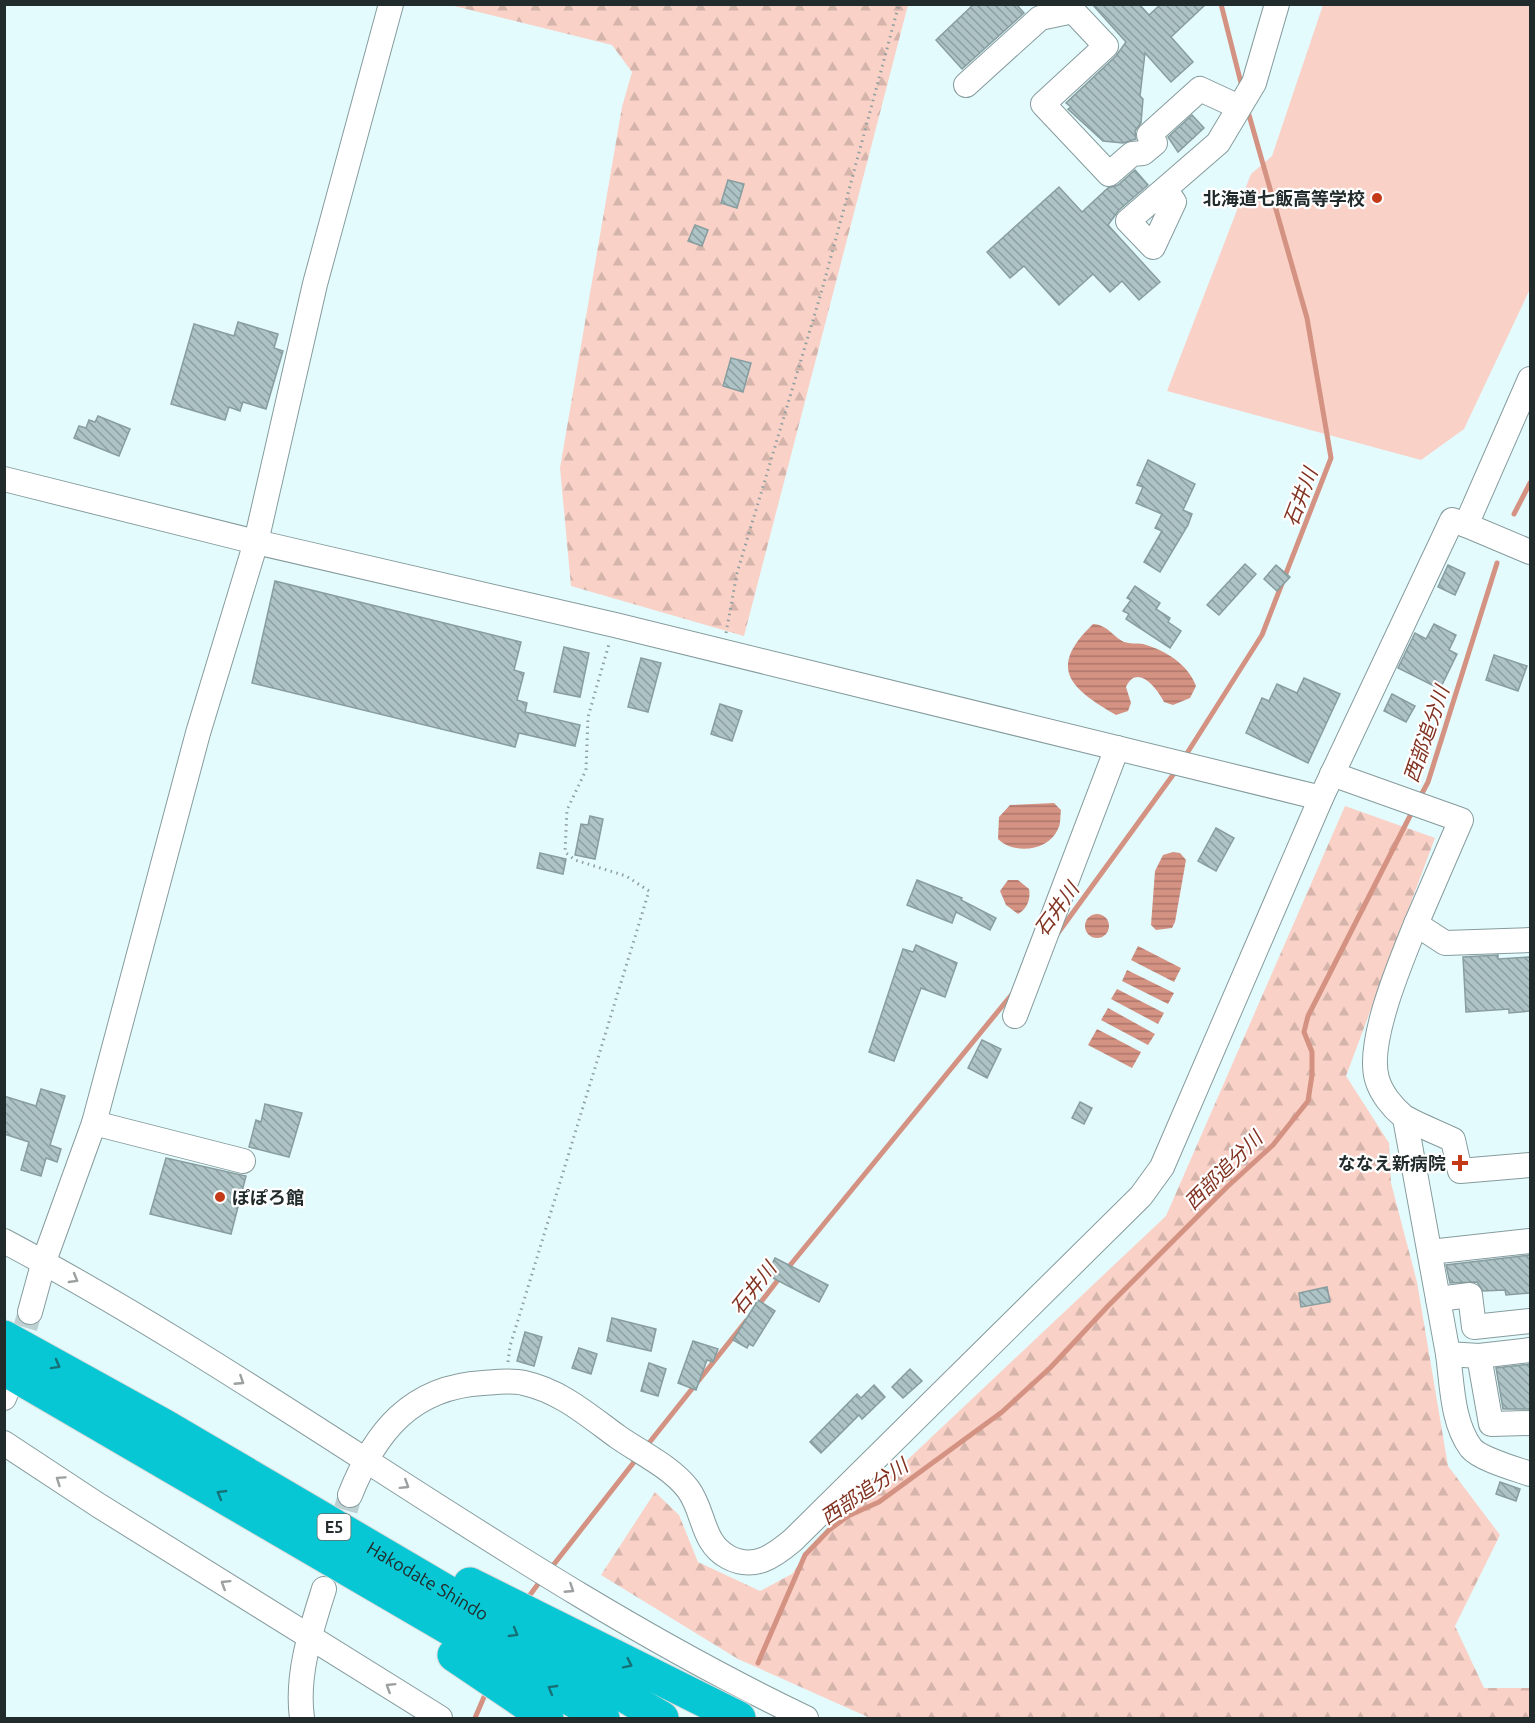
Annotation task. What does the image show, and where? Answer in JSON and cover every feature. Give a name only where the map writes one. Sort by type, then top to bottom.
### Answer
[{"type":"highway","name":"Hakodate Shindo","points":[[4,1336],[165,1426],[662,1719]]},
{"type":"highway","name":"Hakodate Shindo","points":[[5,1387],[255,1514],[603,1719]]},
{"type":"highway","points":[[165,1426],[466,1582],[739,1719]]},
{"type":"highway","points":[[255,1514],[546,1719]]},
{"type":"street","points":[[30,1312],[44,1262],[94,1123],[198,732],[256,543],[315,284],[391,4]]},
{"type":"street","points":[[1165,189],[1218,143],[1254,83],[1277,5]]},
{"type":"street","points":[[966,85],[1040,18],[1073,11],[1106,46],[1043,104],[1109,174],[1132,154],[1143,153],[1155,143],[1149,135],[1200,89],[1239,107]]},
{"type":"street","points":[[1466,525],[1530,379]]},
{"type":"street","points":[[4,479],[256,543],[615,625],[1321,798]]},
{"type":"street","points":[[350,1495],[364,1460],[380,1436],[403,1413],[437,1392],[465,1384],[524,1383],[558,1396],[653,1460],[687,1488],[709,1541],[719,1551],[741,1562],[760,1563],[776,1554],[1132,1205],[1157,1174],[1321,798],[1452,520],[1530,552]]},
{"type":"street","points":[[1015,1016],[1117,748]]},
{"type":"street","points":[[1332,774],[1461,820],[1389,992],[1377,1044],[1376,1078],[1389,1101],[1405,1118],[1453,1140],[1460,1171],[1530,1166]]},
{"type":"street","points":[[1416,924],[1444,943],[1530,940]]},
{"type":"street","points":[[1405,1118],[1448,1354],[1455,1410],[1472,1449],[1530,1474]]},
{"type":"street","points":[[94,1123],[243,1161]]},
{"type":"street","points":[[4,1240],[143,1319],[585,1599],[741,1687],[806,1719]]},
{"type":"street","points":[[1430,1252],[1530,1241]]},
{"type":"street","points":[[1438,1299],[1470,1295],[1474,1327],[1527,1321],[1529,1350],[1479,1356],[1448,1354]]},
{"type":"street","points":[[1479,1356],[1491,1424],[1530,1422]]},
{"type":"street","points":[[4,1443],[440,1719]]},
{"type":"street","points":[[302,1719],[300,1704],[309,1636],[324,1589]]},
{"type":"path","points":[[722,652],[737,573],[822,291],[899,4]]},
{"type":"path","points":[[506,1382],[510,1346],[649,891],[626,876],[575,860],[566,852],[567,810],[586,770],[588,717],[615,625]]},
{"type":"green space","points":[[450,5],[908,5],[744,636],[571,586],[560,468],[622,107],[632,72],[612,45]]},
{"type":"green space","name":"北海道七飯高等学校","points":[[1323,5],[1530,5],[1530,289],[1464,429],[1421,460],[1167,391],[1251,174],[1272,156]]},
{"type":"green space","points":[[1345,806],[1435,838],[1346,1076],[1389,1143],[1391,1183],[1417,1282],[1448,1466],[1500,1535],[1455,1626],[1484,1688],[1530,1688],[1530,1718],[870,1718],[738,1659],[601,1575],[655,1492],[679,1515],[698,1562],[760,1591],[792,1574],[814,1543],[848,1516],[1166,1216]]},
{"type":"shaded area","points":[[1093,624],[1106,629],[1124,642],[1143,644],[1175,659],[1187,671],[1196,686],[1190,698],[1173,705],[1164,702],[1152,685],[1136,677],[1126,687],[1131,703],[1128,711],[1116,715],[1087,696],[1070,677],[1068,666],[1071,654],[1079,640]]},
{"type":"shaded area","points":[[1054,803],[1061,810],[1060,825],[1047,842],[1022,849],[1005,844],[998,839],[999,817],[1010,805]]},
{"type":"shaded area","points":[[1173,852],[1180,853],[1186,860],[1175,922],[1172,928],[1156,930],[1151,925],[1155,871],[1163,855]]},
{"type":"shaded area","points":[[1008,880],[1018,880],[1029,889],[1028,903],[1018,914],[1006,905],[1000,891]]},
{"type":"shaded area","points":[[1097,914],[1102,915],[1108,921],[1108,931],[1102,937],[1097,938],[1092,937],[1086,931],[1085,926],[1086,921],[1092,915]]},
{"type":"shaded area","points":[[1138,946],[1181,968],[1174,982],[1131,960]]},
{"type":"shaded area","points":[[1127,970],[1174,993],[1168,1004],[1122,981]]},
{"type":"shaded area","points":[[1117,989],[1164,1013],[1158,1024],[1111,999]]},
{"type":"shaded area","points":[[1108,1008],[1155,1034],[1148,1045],[1101,1020]]},
{"type":"shaded area","points":[[1097,1029],[1141,1052],[1132,1068],[1088,1045]]},
{"type":"building","points":[[974,4],[1016,4],[1024,13],[962,69],[936,40]]},
{"type":"building","points":[[1092,4],[1139,4],[1149,15],[1161,4],[1206,4],[1171,37],[1193,62],[1171,82],[1145,53],[1140,96],[1143,99],[1141,123],[1135,131],[1136,139],[1123,143],[1103,141],[1068,109],[1071,107],[1066,103],[1116,56],[1126,42]]},
{"type":"building","points":[[1192,115],[1204,128],[1178,152],[1168,137]]},
{"type":"building","points":[[1135,170],[1148,185],[1119,210],[1108,225],[1160,282],[1139,300],[1122,281],[1110,292],[1093,274],[1059,305],[1024,266],[1010,278],[987,252],[1059,187],[1082,212],[1108,188],[1118,185]]},
{"type":"building","points":[[728,180],[744,184],[737,208],[721,203]]},
{"type":"building","points":[[695,225],[708,230],[702,246],[688,241]]},
{"type":"building","points":[[238,322],[278,334],[274,348],[283,351],[266,409],[243,402],[240,411],[229,407],[225,420],[171,404],[194,324],[234,336]]},
{"type":"building","points":[[731,358],[751,363],[743,392],[723,386]]},
{"type":"building","points":[[98,416],[130,429],[119,456],[74,438],[79,426],[86,428],[89,420],[95,422]]},
{"type":"building","points":[[1148,460],[1195,484],[1183,510],[1192,514],[1188,525],[1160,572],[1144,562],[1162,531],[1155,528],[1162,514],[1136,503],[1143,487],[1137,485]]},
{"type":"building","points":[[1245,564],[1256,574],[1219,615],[1207,605]]},
{"type":"building","points":[[1276,565],[1290,577],[1277,591],[1264,579]]},
{"type":"building","points":[[1448,565],[1465,573],[1455,595],[1438,587]]},
{"type":"building","points":[[275,581],[521,642],[514,670],[524,673],[517,700],[527,703],[525,712],[580,725],[575,746],[519,733],[515,747],[252,683]]},
{"type":"building","points":[[1135,586],[1160,603],[1156,609],[1170,618],[1168,622],[1181,631],[1170,648],[1126,619],[1129,614],[1123,611],[1131,600],[1127,598]]},
{"type":"building","points":[[1434,624],[1456,635],[1449,650],[1457,654],[1440,689],[1398,668],[1415,633],[1426,639]]},
{"type":"building","points":[[564,647],[589,653],[580,697],[554,692]]},
{"type":"building","points":[[1494,655],[1527,666],[1518,691],[1486,680]]},
{"type":"building","points":[[641,658],[661,663],[648,712],[628,707]]},
{"type":"building","points":[[1304,678],[1340,694],[1308,763],[1246,733],[1262,698],[1269,701],[1277,684],[1297,693]]},
{"type":"building","points":[[1392,694],[1415,706],[1406,722],[1384,711]]},
{"type":"building","points":[[720,704],[742,711],[732,741],[711,734]]},
{"type":"building","points":[[590,816],[603,819],[595,859],[575,855],[581,824],[588,825]]},
{"type":"building","points":[[1216,828],[1234,838],[1216,871],[1198,861]]},
{"type":"building","points":[[540,853],[566,859],[563,874],[537,868]]},
{"type":"building","points":[[917,880],[962,898],[961,900],[996,918],[990,930],[956,912],[952,923],[907,905]]},
{"type":"building","points":[[916,945],[957,963],[945,997],[921,988],[894,1061],[869,1052],[903,949],[913,952]]},
{"type":"building","points":[[1498,955],[1498,959],[1530,957],[1530,1011],[1509,1013],[1509,1009],[1466,1012],[1463,957]]},
{"type":"building","points":[[982,1040],[1001,1049],[987,1078],[968,1068]]},
{"type":"building","points":[[41,1089],[65,1096],[50,1145],[61,1149],[57,1162],[46,1158],[41,1176],[21,1170],[29,1142],[4,1134],[4,1096],[36,1106]]},
{"type":"building","points":[[1080,1102],[1092,1108],[1084,1124],[1072,1118]]},
{"type":"building","points":[[265,1104],[302,1113],[289,1157],[249,1147],[256,1120],[261,1122]]},
{"type":"building","name":"ぽぽろ館","points":[[166,1158],[246,1176],[231,1234],[150,1214]]},
{"type":"building","points":[[1530,1255],[1530,1293],[1506,1295],[1505,1290],[1483,1291],[1477,1282],[1450,1283],[1446,1265]]},
{"type":"building","points":[[775,1258],[828,1285],[819,1302],[767,1275]]},
{"type":"building","points":[[1327,1287],[1330,1302],[1301,1307],[1299,1293]]},
{"type":"building","points":[[758,1300],[775,1311],[753,1346],[749,1344],[747,1348],[733,1340]]},
{"type":"building","points":[[612,1318],[656,1329],[651,1351],[607,1341]]},
{"type":"building","points":[[525,1332],[542,1337],[534,1366],[517,1361]]},
{"type":"building","points":[[693,1341],[718,1349],[713,1362],[707,1360],[696,1390],[678,1383]]},
{"type":"building","points":[[579,1348],[597,1354],[591,1374],[572,1368]]},
{"type":"building","points":[[649,1363],[666,1369],[658,1396],[641,1391]]},
{"type":"building","points":[[1530,1364],[1530,1409],[1503,1409],[1496,1368]]},
{"type":"building","points":[[910,1369],[922,1381],[903,1398],[892,1387]]},
{"type":"building","points":[[874,1385],[885,1397],[862,1419],[859,1415],[821,1453],[810,1442],[857,1394],[861,1398]]},
{"type":"building","points":[[1500,1482],[1520,1489],[1516,1501],[1496,1494]]},
{"type":"waterway","name":"石井川","points":[[1221,4],[1242,87]]},
{"type":"waterway","name":"石井川","points":[[1184,758],[1262,635],[1331,458],[1307,318],[1247,108]]},
{"type":"waterway","name":"西部追分川","points":[[1514,514],[1530,483]]},
{"type":"waterway","name":"西部追分川","points":[[1419,799],[1428,782],[1497,563]]},
{"type":"waterway","name":"石井川","points":[[1058,933],[1178,768]]},
{"type":"waterway","name":"西部追分川","points":[[758,1663],[805,1555],[829,1530],[848,1516],[879,1502],[1002,1412],[1050,1368],[1108,1306],[1227,1187],[1273,1145],[1308,1101],[1312,1075],[1312,1052],[1304,1032],[1308,1016],[1413,810]]},
{"type":"waterway","name":"石井川","points":[[787,1269],[1013,993]]},
{"type":"waterway","name":"石井川","points":[[757,1307],[781,1276]]},
{"type":"waterway","name":"石井川","points":[[645,1448],[746,1321]]},
{"type":"waterway","name":"石井川","points":[[551,1568],[638,1457]]},
{"type":"waterway","name":"石井川","points":[[527,1599],[541,1580]]},
{"type":"waterway","name":"石井川","points":[[475,1718],[487,1690]]},
{"type":"tunnel","points":[[15,1362],[30,1312]]},
{"type":"tunnel","points":[[336,1545],[350,1495]]},
{"type":"place","name":"北海道七飯高等学校","points":[[1377,198]]},
{"type":"place","name":"ななえ新病院","points":[[1460,1163]]},
{"type":"place","name":"ぽぽろ館","points":[[220,1197]]}]
